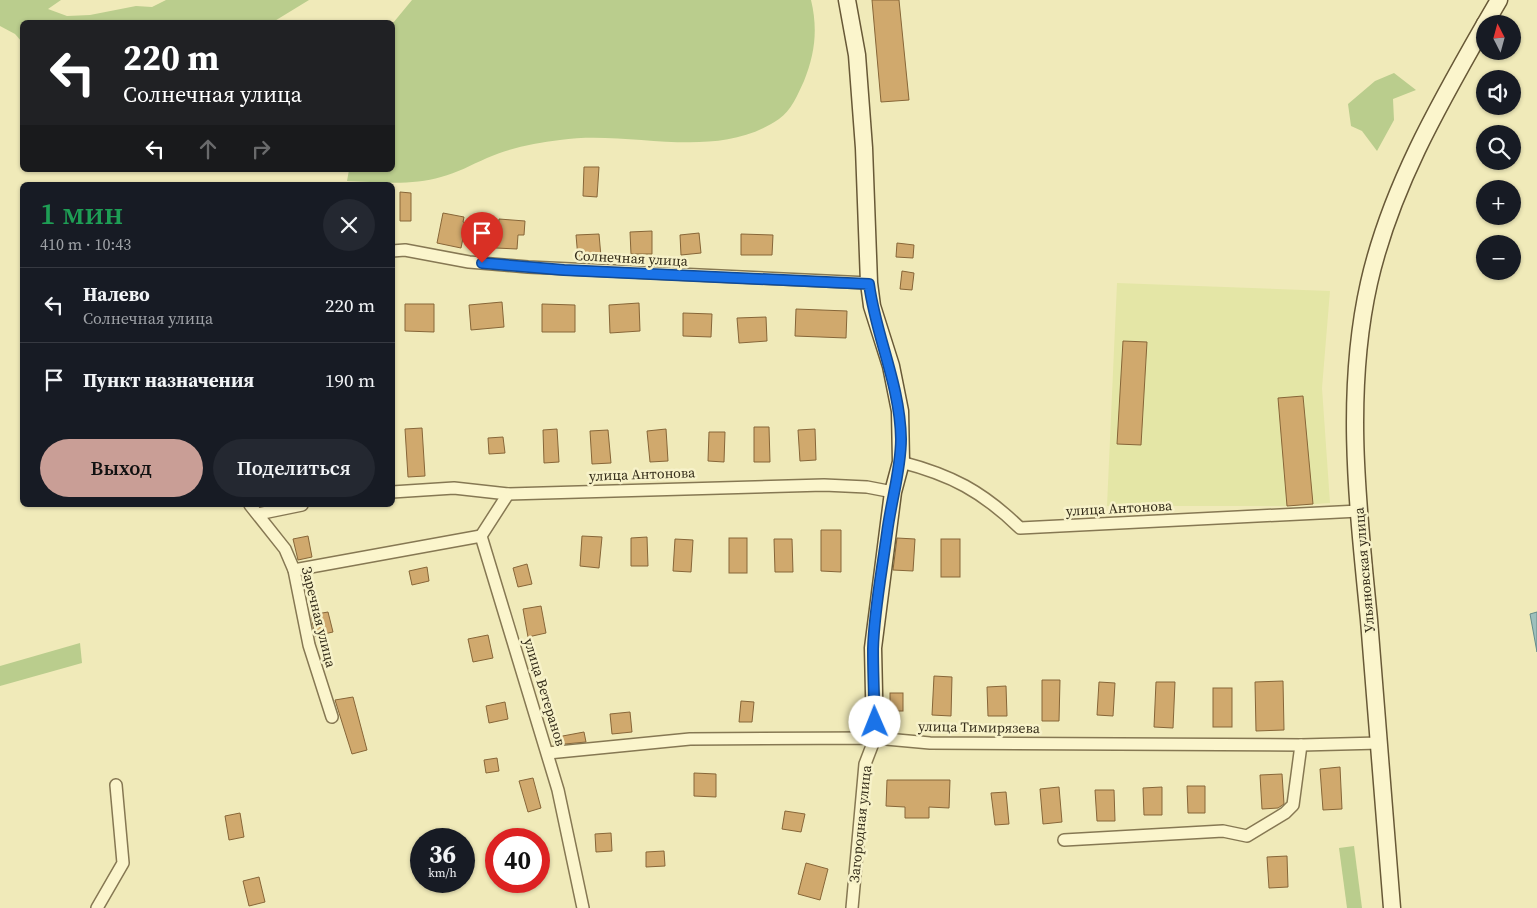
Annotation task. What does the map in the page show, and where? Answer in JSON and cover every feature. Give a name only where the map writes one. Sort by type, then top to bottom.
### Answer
[{"type":"main road","name":"Загородная улица","points":[[847,0],[856,55],[864,148],[869,284],[872,306],[890,366],[900,411],[901,462],[893,492],[873,648],[875,738]]},
{"type":"main road","name":"Ульяновская улица","points":[[1490,15],[1499,0]]},
{"type":"main road","name":"Ульяновская улица","points":[[1392,908],[1380,743],[1355,456],[1357,368],[1369,283],[1382,234],[1398,189],[1450,84],[1476,39]]},
{"type":"street","name":"Солнечная улица","points":[[395,251],[405,250],[469,262],[528,267],[869,284]]},
{"type":"street","name":"улица Антонова","points":[[901,462],[929,469],[970,488],[995,504],[1020,528],[1359,511]]},
{"type":"street","name":"улица Антонова","points":[[395,492],[454,488],[508,494],[824,485],[867,487],[893,492]]},
{"type":"street","points":[[294,570],[481,536],[508,494]]},
{"type":"street","points":[[254,509],[278,507]]},
{"type":"street","name":"Заречная улица","points":[[254,509],[284,548],[294,570],[309,645],[332,717]]},
{"type":"street","name":"улица Ветеранов","points":[[481,536],[548,752],[569,837],[583,908]]},
{"type":"street","name":"улица Тимирязева","points":[[548,752],[690,738],[875,738],[930,743],[1300,745],[1380,743]]},
{"type":"street","name":"Загородная улица","points":[[852,908],[865,764],[875,738]]},
{"type":"street","points":[[1064,840],[1223,831],[1247,836],[1285,813],[1293,805],[1300,745]]},
{"type":"street","points":[[96,908],[123,863],[116,785]]},
{"type":"green space","points":[[0,0],[61,0],[48,9],[67,16],[90,15],[136,6],[152,7],[166,0],[309,0],[276,20],[20,20],[20,40],[15,34],[0,26]]},
{"type":"green space","points":[[412,0],[811,0],[815,31],[808,71],[791,107],[779,119],[754,132],[728,139],[700,142],[615,138],[560,140],[532,144],[505,151],[453,173],[430,180],[395,183],[347,181],[349,172],[395,172],[395,21]]},
{"type":"green space","points":[[1394,73],[1416,90],[1393,99],[1394,120],[1377,151],[1362,131],[1351,126],[1348,104],[1375,81]]},
{"type":"green space","points":[[1117,283],[1330,291],[1322,388],[1330,503],[1287,506],[1107,506]]},
{"type":"green space","points":[[80,643],[82,663],[0,686],[0,666]]},
{"type":"green space","points":[[1354,846],[1362,908],[1347,908],[1339,848]]},
{"type":"water","points":[[1537,612],[1537,652],[1530,614]]},
{"type":"building","points":[[872,0],[899,0],[909,100],[881,102]]},
{"type":"building","points":[[584,167],[599,167],[597,197],[583,196]]},
{"type":"building","points":[[400,192],[411,193],[411,221],[400,221]]},
{"type":"building","points":[[443,213],[464,217],[463,222],[466,223],[461,248],[437,243]]},
{"type":"building","points":[[499,219],[525,221],[524,235],[518,235],[517,249],[496,248]]},
{"type":"building","points":[[652,231],[652,254],[631,254],[630,232]]},
{"type":"building","points":[[699,233],[701,253],[681,255],[680,235]]},
{"type":"building","points":[[599,234],[601,257],[578,258],[576,235]]},
{"type":"building","points":[[741,234],[773,235],[772,255],[741,255]]},
{"type":"building","points":[[897,243],[914,245],[913,258],[896,257]]},
{"type":"building","points":[[902,271],[914,273],[912,290],[900,289]]},
{"type":"building","points":[[502,302],[504,327],[471,330],[469,305]]},
{"type":"building","points":[[639,303],[640,331],[610,333],[609,305]]},
{"type":"building","points":[[405,304],[434,304],[434,332],[405,331]]},
{"type":"building","points":[[542,304],[575,305],[575,332],[542,332]]},
{"type":"building","points":[[796,309],[847,311],[846,338],[795,336]]},
{"type":"building","points":[[683,313],[712,314],[711,337],[683,336]]},
{"type":"building","points":[[766,317],[767,341],[739,343],[737,318]]},
{"type":"building","points":[[1123,341],[1147,342],[1141,445],[1117,444]]},
{"type":"building","points":[[1303,396],[1313,504],[1287,506],[1278,398]]},
{"type":"building","points":[[754,427],[769,427],[770,462],[754,462]]},
{"type":"building","points":[[422,428],[425,476],[408,477],[405,429]]},
{"type":"building","points":[[557,429],[559,462],[544,463],[543,430]]},
{"type":"building","points":[[666,429],[668,461],[650,462],[647,431]]},
{"type":"building","points":[[815,429],[816,460],[800,461],[798,430]]},
{"type":"building","points":[[608,430],[611,463],[592,464],[590,431]]},
{"type":"building","points":[[709,432],[725,432],[724,462],[708,461]]},
{"type":"building","points":[[503,437],[505,453],[489,454],[488,438]]},
{"type":"building","points":[[821,530],[841,530],[841,572],[821,571]]},
{"type":"building","points":[[308,536],[312,557],[298,560],[293,539]]},
{"type":"building","points":[[582,536],[602,537],[599,568],[580,566]]},
{"type":"building","points":[[647,537],[648,566],[631,566],[631,538]]},
{"type":"building","points":[[729,538],[747,538],[747,573],[729,573]]},
{"type":"building","points":[[897,538],[915,539],[913,571],[893,570]]},
{"type":"building","points":[[675,539],[693,540],[691,572],[673,571]]},
{"type":"building","points":[[774,539],[792,539],[793,572],[775,572]]},
{"type":"building","points":[[941,539],[960,539],[960,577],[941,577]]},
{"type":"building","points":[[527,564],[532,584],[518,587],[513,568]]},
{"type":"building","points":[[427,567],[429,581],[412,585],[409,571]]},
{"type":"building","points":[[541,606],[546,633],[528,637],[523,609]]},
{"type":"building","points":[[328,612],[333,632],[315,636],[311,615]]},
{"type":"building","points":[[488,635],[493,658],[473,662],[468,639]]},
{"type":"building","points":[[934,676],[952,677],[951,716],[932,715]]},
{"type":"building","points":[[1042,680],[1060,680],[1059,721],[1042,721]]},
{"type":"building","points":[[1283,681],[1284,730],[1256,731],[1255,682]]},
{"type":"building","points":[[1099,682],[1115,683],[1113,716],[1097,715]]},
{"type":"building","points":[[1156,682],[1175,682],[1173,728],[1154,727]]},
{"type":"building","points":[[1006,686],[1007,716],[988,716],[987,687]]},
{"type":"building","points":[[1213,688],[1232,688],[1232,727],[1213,727]]},
{"type":"building","points":[[890,693],[903,693],[903,711],[890,711]]},
{"type":"building","points":[[353,697],[367,750],[352,754],[335,700]]},
{"type":"building","points":[[741,701],[754,702],[752,722],[739,722]]},
{"type":"building","points":[[505,702],[508,719],[489,723],[486,706]]},
{"type":"building","points":[[630,712],[632,732],[612,734],[610,714]]},
{"type":"building","points":[[584,732],[586,742],[554,745],[552,738]]},
{"type":"building","points":[[497,758],[499,771],[486,773],[484,760]]},
{"type":"building","points":[[1340,767],[1342,809],[1323,810],[1320,769]]},
{"type":"building","points":[[694,773],[716,774],[716,797],[694,796]]},
{"type":"building","points":[[1282,774],[1284,804],[1278,808],[1262,809],[1260,775]]},
{"type":"building","points":[[533,778],[541,808],[528,812],[519,781]]},
{"type":"building","points":[[887,780],[950,780],[949,808],[929,807],[929,818],[905,818],[905,807],[886,806]]},
{"type":"building","points":[[1187,786],[1205,786],[1205,813],[1188,813]]},
{"type":"building","points":[[1059,787],[1062,822],[1043,824],[1040,789]]},
{"type":"building","points":[[1162,787],[1162,815],[1144,815],[1143,788]]},
{"type":"building","points":[[1095,790],[1114,790],[1115,821],[1097,821]]},
{"type":"building","points":[[1006,792],[1009,824],[995,825],[991,793]]},
{"type":"building","points":[[785,811],[805,814],[801,832],[782,829]]},
{"type":"building","points":[[240,813],[244,837],[229,840],[225,816]]},
{"type":"building","points":[[611,833],[612,851],[596,852],[595,834]]},
{"type":"building","points":[[664,851],[665,866],[646,867],[646,852]]},
{"type":"building","points":[[1287,856],[1288,887],[1269,888],[1267,857]]},
{"type":"building","points":[[806,863],[828,869],[820,900],[798,894]]},
{"type":"building","points":[[259,877],[265,902],[249,906],[243,881]]},
{"type":"route","points":[[482,263],[564,270],[869,284],[872,306],[890,366],[900,411],[901,438],[901,462],[893,492],[873,648],[875,722]]}]
